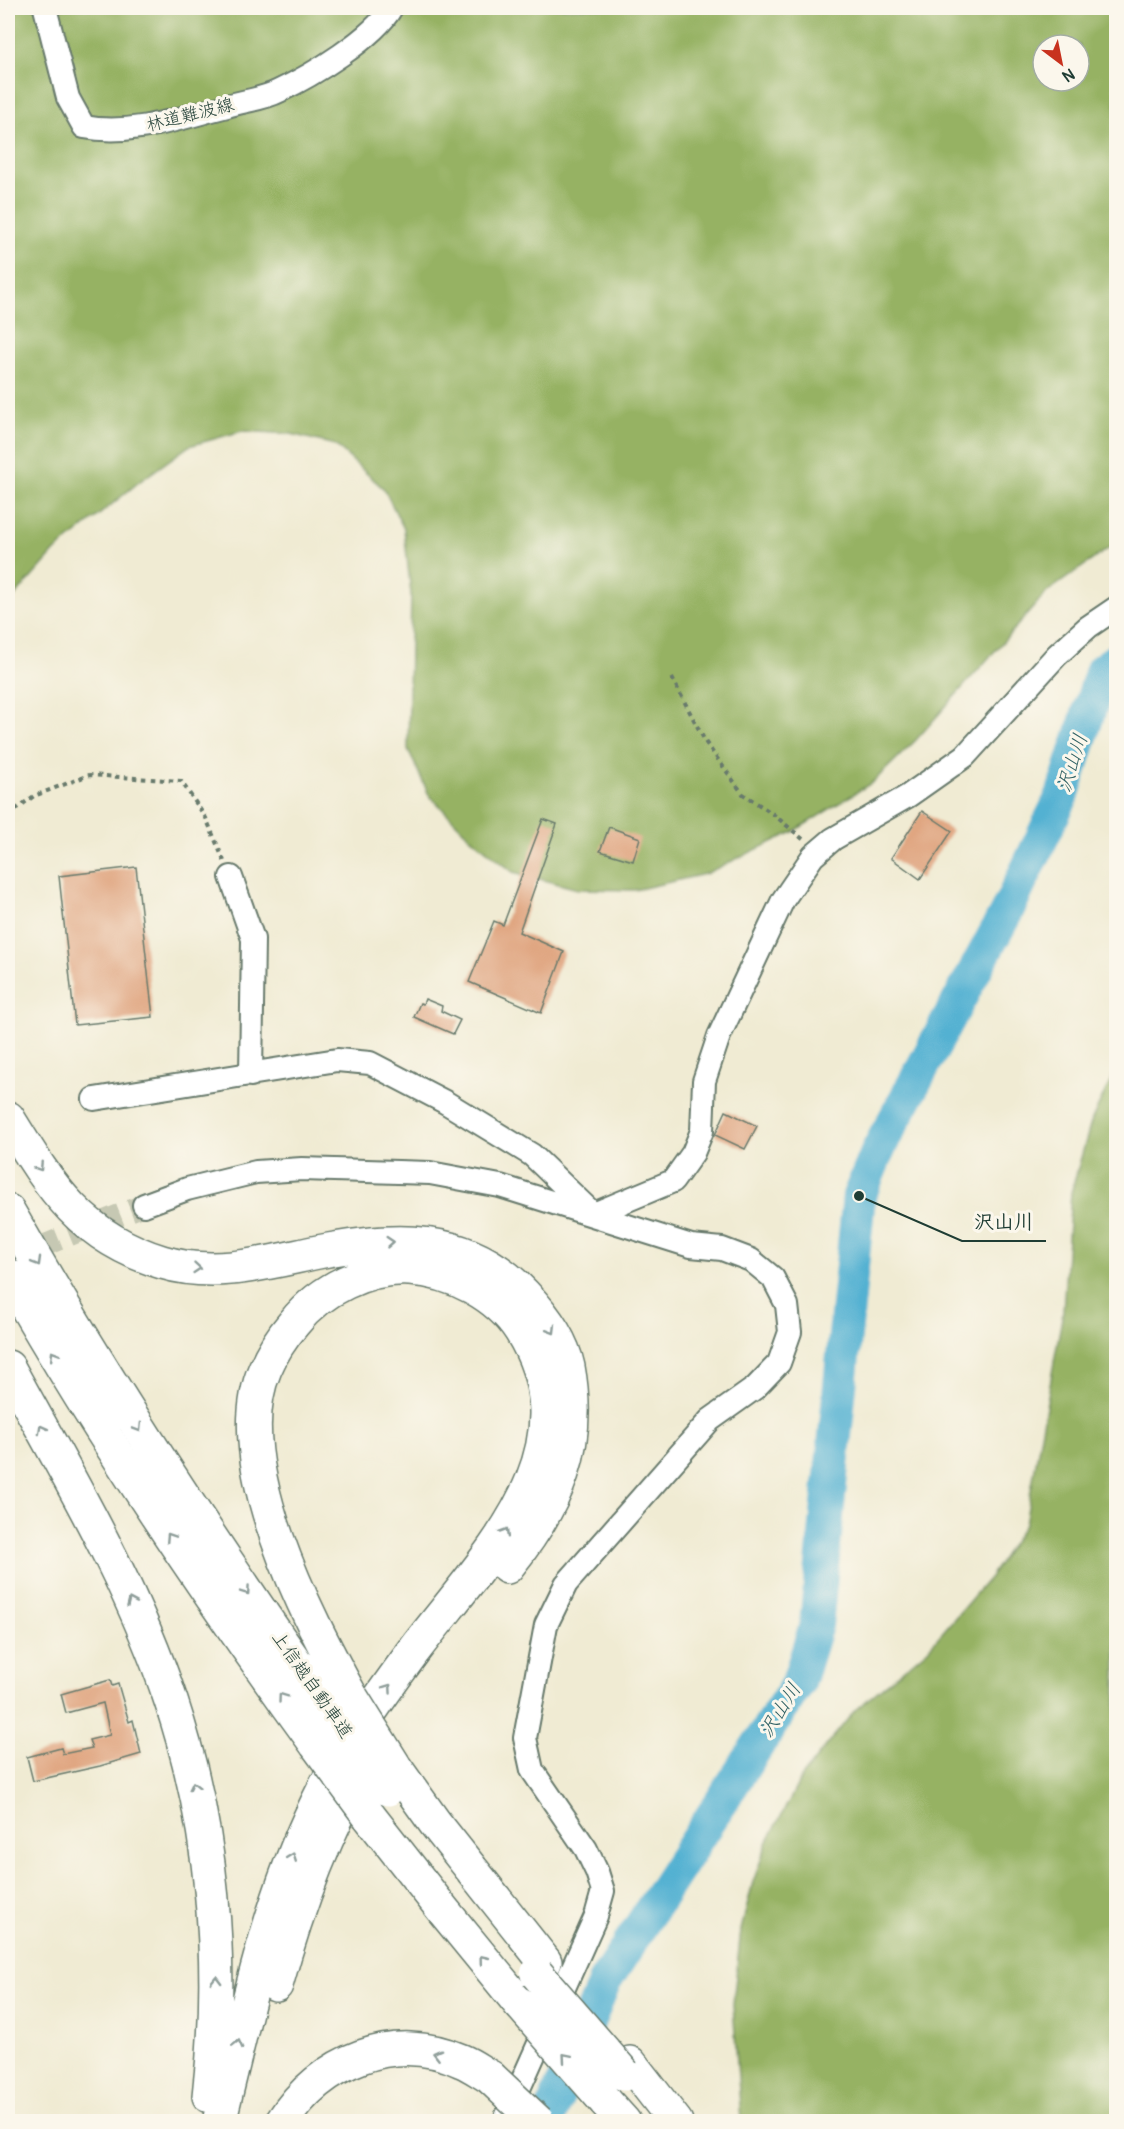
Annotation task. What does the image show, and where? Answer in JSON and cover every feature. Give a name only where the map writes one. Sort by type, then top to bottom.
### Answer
[{"type":"highway","points":[[8,1118],[45,1177],[74,1210],[100,1234],[130,1250],[163,1262],[196,1269],[235,1269],[363,1244],[398,1241],[431,1244],[460,1251],[489,1264],[515,1284],[538,1308],[555,1334],[567,1362],[573,1392],[573,1422],[567,1456],[556,1489],[538,1524],[429,1666],[388,1725],[339,1812],[319,1855],[287,1945],[242,2121]]},
{"type":"highway","name":"上信越自動車道","points":[[8,1211],[71,1320],[138,1428],[204,1530],[335,1721],[369,1816],[520,2004],[614,2111]]},
{"type":"highway","points":[[219,2121],[267,1931],[286,1874],[314,1808],[347,1748],[380,1698],[497,1545],[520,1509],[537,1469],[545,1434],[546,1406],[542,1378],[533,1351],[517,1326],[497,1304],[471,1287],[440,1274],[410,1269],[380,1271],[351,1279],[322,1295],[298,1317],[278,1342],[263,1371],[256,1403],[255,1436],[260,1472],[269,1512],[303,1604],[335,1721]]},
{"type":"highway","name":"上信越自動車道","points":[[8,1275],[105,1436],[172,1540],[246,1647],[335,1721],[392,1778],[541,1968],[627,2069],[667,2121]]},
{"type":"highway","points":[[8,1367],[67,1473],[128,1594],[171,1701],[187,1755],[200,1813],[214,1925],[216,1976],[214,2031],[205,2121]]},
{"type":"highway","points":[[282,2121],[305,2092],[328,2073],[351,2060],[378,2051],[403,2049],[430,2052],[462,2061],[490,2077],[538,2121]]},
{"type":"highway","points":[[627,2069],[676,2121]]},
{"type":"street","name":"林道難波線","points":[[45,8],[68,98],[84,127],[105,131],[139,129],[278,92],[353,48],[386,17],[391,8]]},
{"type":"street","points":[[594,1214],[673,1181],[693,1153],[702,1131],[704,1081],[719,1036],[783,900],[813,856],[833,839],[908,796],[965,756],[1057,655],[1088,627],[1116,608]]},
{"type":"street","points":[[231,877],[253,939],[251,1075]]},
{"type":"street","points":[[94,1099],[337,1060],[370,1063],[445,1102],[532,1155],[594,1214]]},
{"type":"street","points":[[144,1205],[187,1189],[256,1172],[302,1169],[430,1173],[500,1186],[691,1246],[722,1249],[751,1260],[773,1278],[787,1305],[790,1332],[780,1363],[755,1388],[710,1420],[566,1584],[546,1625],[525,1738],[527,1749],[532,1770],[586,1849],[603,1891],[596,1916],[504,2121]]},
{"type":"path","points":[[672,678],[706,743],[744,794],[773,814],[819,852]]},
{"type":"path","points":[[8,815],[34,796],[89,775],[181,781],[206,818],[231,877]]},
{"type":"green space","points":[[8,8],[1116,8],[1116,543],[1047,592],[916,740],[873,782],[793,832],[705,874],[635,890],[578,889],[513,872],[470,837],[429,795],[408,749],[411,594],[404,529],[384,489],[335,445],[291,434],[242,431],[189,446],[139,482],[55,551],[8,604]]},
{"type":"green space","points":[[1116,1070],[1116,2121],[741,2121],[733,2004],[741,1930],[753,1882],[767,1843],[802,1776],[855,1710],[928,1649],[990,1577],[1025,1524],[1063,1312],[1071,1193],[1092,1119]]},
{"type":"building","points":[[922,811],[952,831],[920,879],[891,858]]},
{"type":"building","points":[[543,819],[557,824],[519,932],[564,952],[541,1013],[469,982],[494,921],[503,925]]},
{"type":"building","points":[[609,827],[640,838],[633,861],[600,851]]},
{"type":"building","points":[[136,867],[153,1017],[75,1025],[59,876]]},
{"type":"building","points":[[425,999],[442,1006],[441,1011],[460,1020],[453,1034],[414,1017],[420,1003],[423,1004]]},
{"type":"building","points":[[726,1111],[757,1126],[745,1149],[715,1135]]},
{"type":"building","points":[[110,1680],[112,1686],[118,1684],[129,1722],[133,1720],[141,1754],[33,1781],[27,1757],[61,1748],[63,1754],[92,1748],[89,1740],[110,1735],[103,1703],[66,1713],[61,1694]]},
{"type":"waterway","name":"沢山川","points":[[547,2122],[605,1981],[798,1683],[816,1625],[859,1196],[879,1148],[1006,913],[1062,796],[1102,670],[1116,660]]},
{"type":"tunnel","points":[[8,1260],[144,1205]]},
{"type":"place","name":"沢山川","points":[[859,1196]]}]
